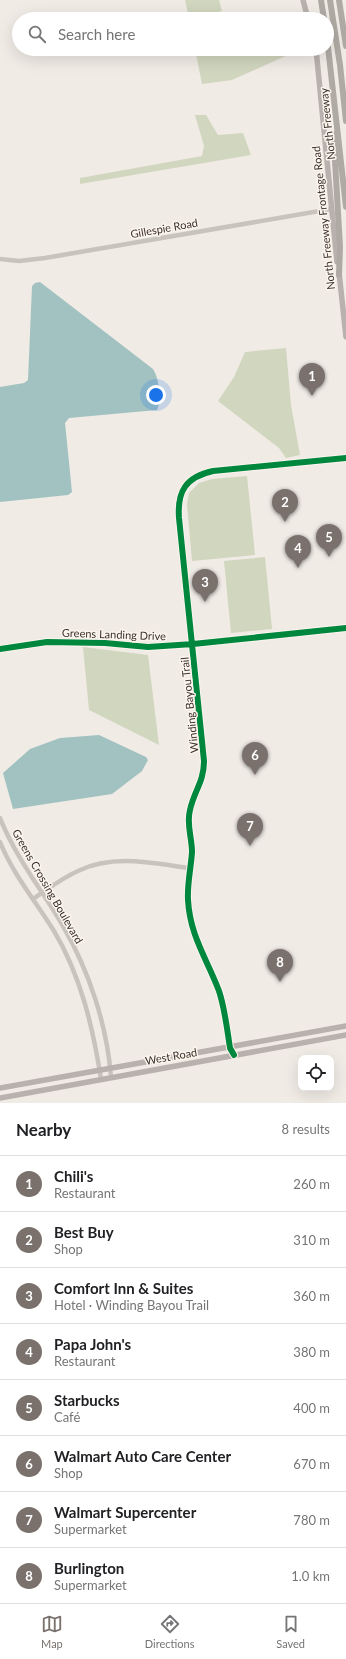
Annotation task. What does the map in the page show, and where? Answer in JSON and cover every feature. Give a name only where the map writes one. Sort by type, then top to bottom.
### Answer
[{"type":"highway","points":[[321,0],[323,12]]},
{"type":"highway","name":"North Freeway","points":[[330,0],[332,12]]},
{"type":"highway","points":[[338,0],[346,46]]},
{"type":"highway","name":"North Freeway","points":[[334,26],[346,121]]},
{"type":"highway","name":"North Freeway","points":[[329,56],[346,207]]},
{"type":"highway","points":[[338,127],[334,143],[340,247],[339,274]]},
{"type":"main road","points":[[303,0],[306,12]]},
{"type":"main road","name":"North Freeway Frontage Road","points":[[317,56],[331,208],[346,337]]},
{"type":"main road","points":[[344,1027],[345,1035]]},
{"type":"main road","name":"West Road","points":[[0,1088],[30,1084],[344,1027]]},
{"type":"main road","name":"West Road","points":[[0,1098],[345,1035]]},
{"type":"main road","points":[[291,1037],[292,1044]]},
{"type":"main road","points":[[30,1084],[32,1093]]},
{"type":"street","name":"Gillespie Road","points":[[0,259],[19,262],[45,258],[331,208]]},
{"type":"street","name":"Winding Bayou Trail","points":[[234,1055],[230,1048],[219,992],[199,947],[191,923],[188,887],[192,851],[189,816],[192,803],[201,784],[204,768],[193,644],[178,506],[180,498],[188,482],[202,474],[213,471],[346,458]]},
{"type":"street","name":"Greens Landing Drive","points":[[0,649],[47,642],[105,643],[148,647],[193,644],[346,628]]},
{"type":"street","name":"Greens Crossing Boulevard","points":[[0,818],[14,850],[63,926],[81,962],[104,1029],[112,1077]]},
{"type":"street","name":"Greens Crossing Boulevard","points":[[0,842],[7,858],[55,932],[71,966],[90,1017],[101,1079]]},
{"type":"street","points":[[34,899],[76,871],[104,862],[131,861],[190,868]]},
{"type":"street","points":[[55,932],[63,926]]},
{"type":"green space","points":[[185,0],[219,0],[222,11],[218,12],[188,12]]},
{"type":"green space","points":[[196,56],[286,56],[232,80],[202,84]]},
{"type":"green space","points":[[195,115],[206,115],[218,135],[243,133],[251,155],[80,184],[80,178],[202,156],[204,146]]},
{"type":"green space","points":[[286,348],[291,405],[300,455],[286,458],[279,448],[218,401],[234,377],[245,352]]},
{"type":"green space","points":[[247,476],[255,555],[192,561],[187,504],[189,493],[199,483],[212,479]]},
{"type":"green space","points":[[265,557],[272,629],[231,633],[224,561]]},
{"type":"green space","points":[[83,647],[148,655],[159,745],[89,710]]},
{"type":"water","points":[[40,282],[153,369],[157,378],[159,389],[159,406],[157,410],[69,418],[65,423],[72,492],[68,495],[0,502],[0,387],[24,383],[28,380],[32,286],[35,283]]},
{"type":"water","points":[[99,735],[146,757],[148,760],[142,771],[112,794],[13,809],[3,773],[30,749],[60,738]]},
{"type":"cycle path","points":[[234,1055],[230,1048],[226,1019],[219,991],[200,947],[189,913],[188,888],[192,852],[189,815],[201,781],[204,761],[179,518],[180,500],[185,487],[190,481],[196,477],[213,471],[346,458]]},
{"type":"cycle path","points":[[0,649],[47,642],[105,643],[148,647],[193,644],[346,628]]},
{"type":"place","name":"Chili's","points":[[312,396]]},
{"type":"place","name":"Best Buy","points":[[285,522]]},
{"type":"place","name":"Starbucks","points":[[329,557]]},
{"type":"place","name":"Papa John's","points":[[298,568]]},
{"type":"place","name":"Comfort Inn & Suites","points":[[205,602]]},
{"type":"place","name":"Walmart Auto Care Center","points":[[255,775]]},
{"type":"place","name":"Walmart Supercenter","points":[[250,846]]},
{"type":"place","name":"Burlington","points":[[280,982]]}]
